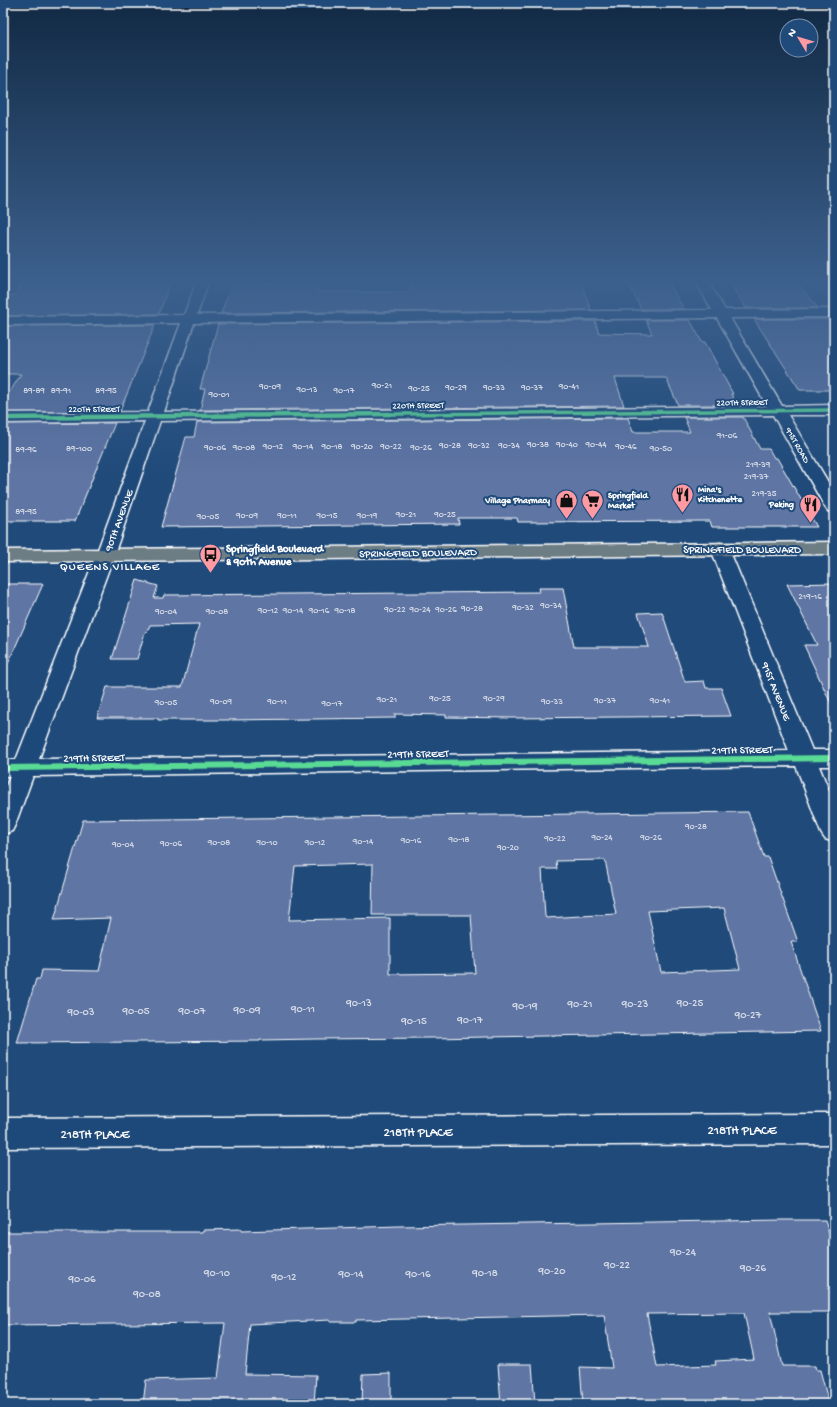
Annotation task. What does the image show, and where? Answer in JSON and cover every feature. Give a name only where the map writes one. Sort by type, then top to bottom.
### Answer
[{"type":"main road","name":"SPRINGFIELD BOULEVARD","points":[[3,556],[834,548]]},
{"type":"street","name":"90TH AVENUE","points":[[3,825],[14,768],[105,555],[180,346]]},
{"type":"street","name":"91ST ROAD","points":[[740,346],[834,507]]},
{"type":"street","name":"220TH STREET","points":[[3,418],[834,410]]},
{"type":"street","name":"91ST AVENUE","points":[[720,549],[834,833]]},
{"type":"street","name":"219TH STREET","points":[[14,768],[834,758]]},
{"type":"street","name":"218TH PLACE","points":[[3,1133],[834,1129]]},
{"type":"building","points":[[3,346],[147,346],[120,411],[3,412],[3,403],[21,374],[3,374]]},
{"type":"building","points":[[212,346],[707,346],[733,394],[731,394],[737,405],[678,405],[666,378],[615,378],[624,406],[200,410],[205,389],[200,389]]},
{"type":"building","points":[[771,346],[834,346],[834,390],[800,390]]},
{"type":"building","points":[[684,417],[743,417],[760,449],[769,449],[774,458],[777,458],[817,527],[712,527],[710,521],[518,522],[517,518],[458,518],[459,524],[161,527],[186,437],[194,437],[197,422],[628,418],[633,432],[690,432]]},
{"type":"building","points":[[115,423],[75,521],[3,521],[3,424]]},
{"type":"building","points":[[137,580],[158,586],[154,598],[163,598],[164,595],[540,592],[539,588],[563,588],[574,647],[649,647],[638,613],[662,612],[685,682],[704,681],[706,688],[721,688],[731,716],[511,718],[446,717],[446,715],[395,714],[395,718],[158,720],[158,718],[97,718],[107,687],[182,687],[199,624],[150,625],[147,632],[145,632],[137,659],[112,659]]},
{"type":"building","points":[[834,583],[834,710],[804,645],[817,645],[787,584]]},
{"type":"building","points":[[3,584],[43,584],[3,675]]},
{"type":"building","points":[[748,812],[764,857],[768,857],[798,942],[791,942],[821,1031],[260,1041],[17,1043],[36,979],[40,979],[42,970],[99,971],[111,918],[54,920],[83,820]],"holes":[[[605,860],[616,914],[546,918],[542,869],[557,869],[556,861]],[[373,864],[372,915],[471,915],[475,973],[390,974],[390,918],[289,920],[295,866]],[[724,908],[740,969],[661,972],[648,911]]]},
{"type":"building","points":[[825,1220],[834,1251],[834,1312],[770,1312],[782,1366],[815,1366],[816,1370],[820,1370],[829,1404],[583,1404],[580,1367],[612,1368],[604,1315],[356,1320],[356,1322],[330,1322],[330,1320],[250,1324],[245,1374],[316,1375],[314,1404],[143,1404],[146,1380],[218,1378],[225,1323],[3,1325],[3,1244],[6,1232],[202,1232],[203,1230],[242,1229],[241,1231],[399,1226]],"holes":[[[744,1313],[754,1359],[715,1361],[716,1365],[657,1367],[647,1314]]]},
{"type":"building","points":[[498,1364],[532,1364],[535,1404],[501,1404]]},
{"type":"building","points":[[391,1373],[391,1404],[362,1404],[363,1374]]},
{"type":"cycle path","points":[[3,418],[834,410]]},
{"type":"cycle path","points":[[3,768],[834,758]]},
{"type":"place","name":"Mina's Kitchenette","points":[[682,514]]},
{"type":"place","name":"Village Pharmacy","points":[[566,520]]},
{"type":"place","name":"Springfield Market","points":[[592,520]]},
{"type":"place","name":"Peking","points":[[810,524]]},
{"type":"place","name":"Springfield Boulevard & 90th Avenue","points":[[211,574]]},
{"type":"district","name":"QUEENS VILLAGE","points":[[110,566]]}]
